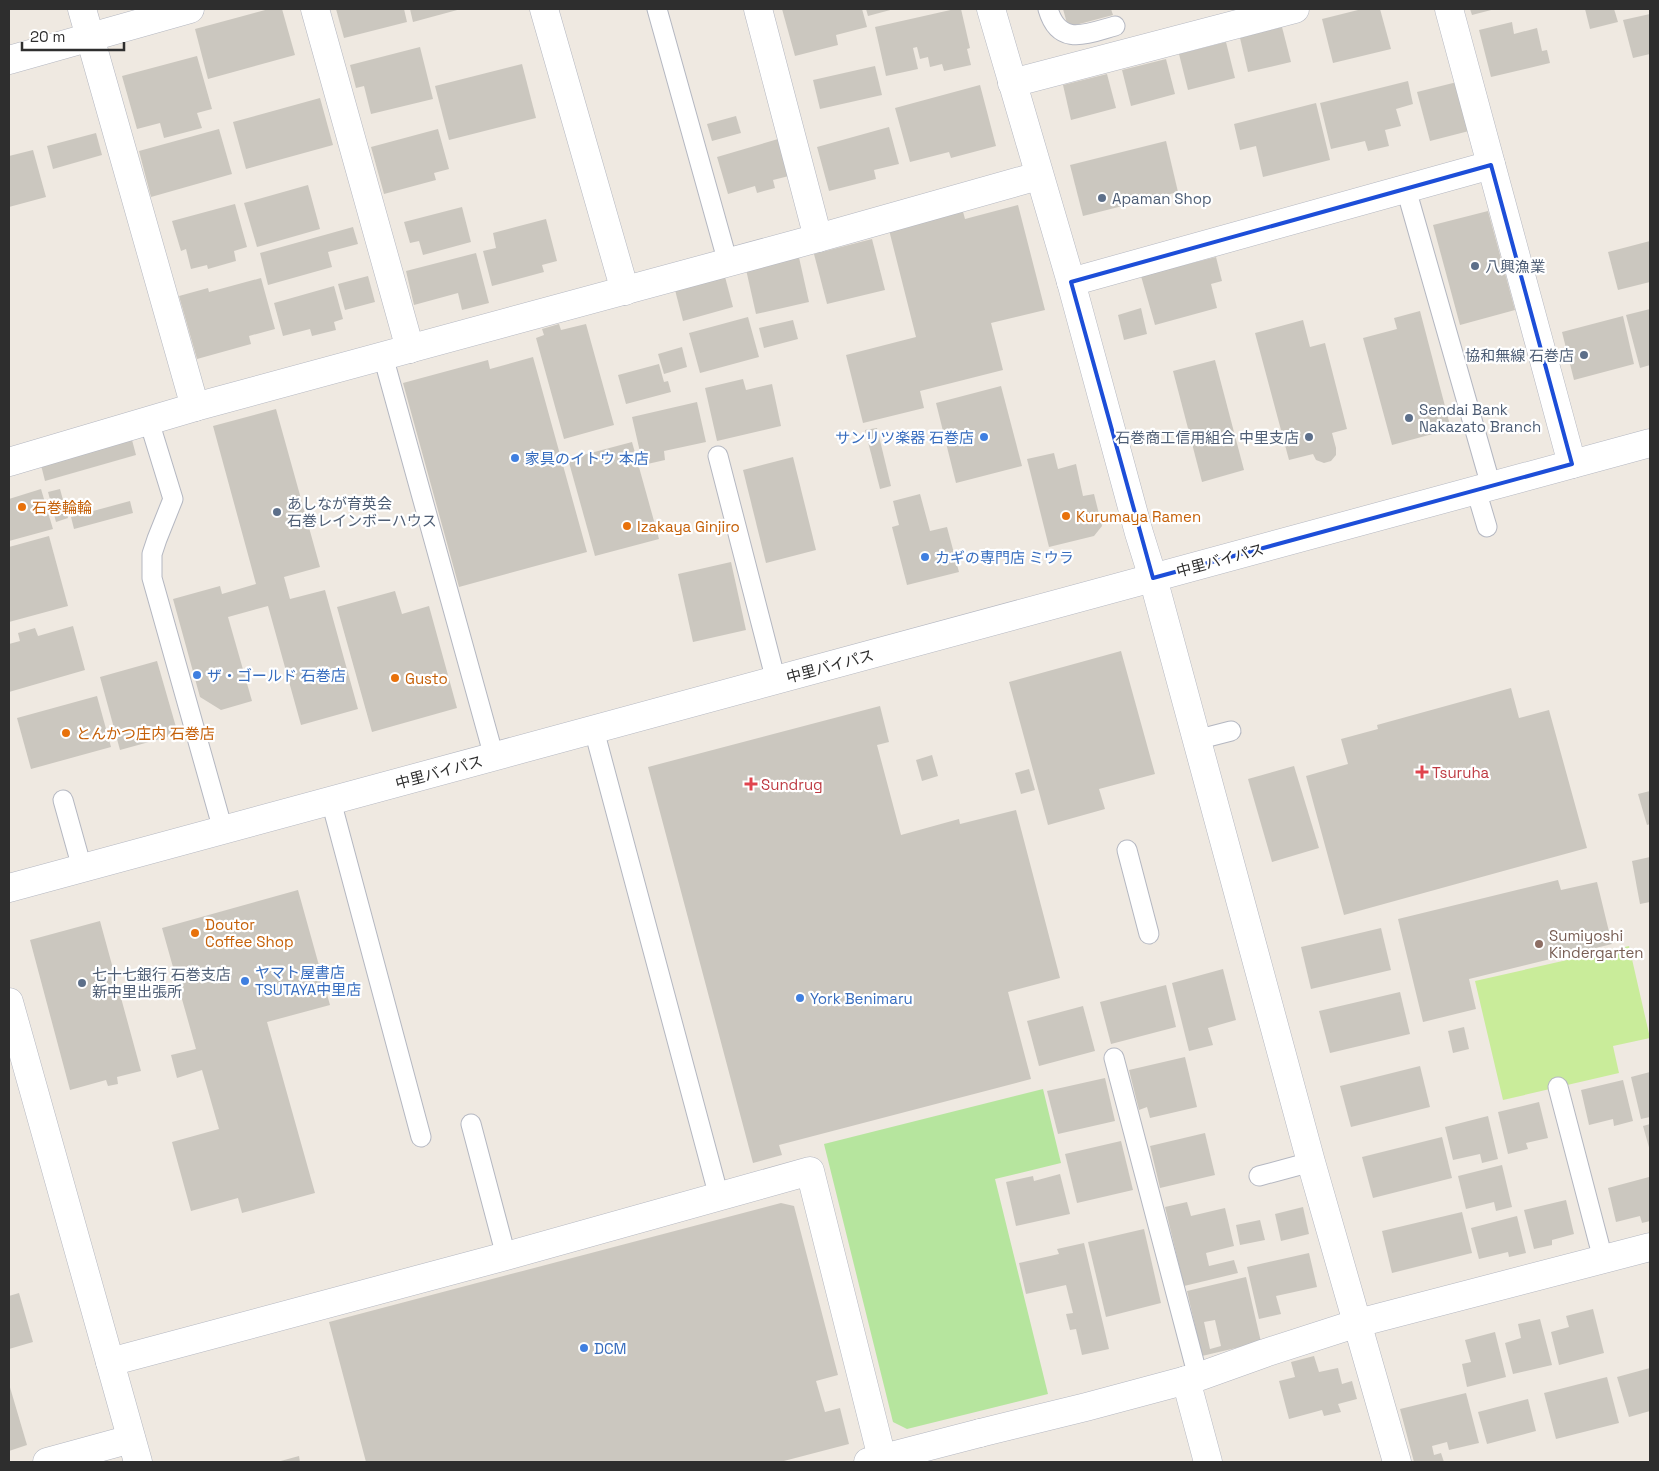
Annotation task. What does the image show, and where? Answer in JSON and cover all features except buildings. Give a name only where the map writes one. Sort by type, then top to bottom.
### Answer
[{"type":"street","points":[[82,9],[196,407]]},
{"type":"street","points":[[9,60],[190,9]]},
{"type":"street","points":[[315,9],[410,349]]},
{"type":"street","points":[[544,9],[625,291]]},
{"type":"street","points":[[758,9],[818,238]]},
{"type":"street","points":[[991,9],[1038,176],[1071,282],[1311,1162],[1397,1462]]},
{"type":"street","points":[[1012,83],[1259,13],[1295,9]]},
{"type":"street","points":[[1449,9],[1572,464]]},
{"type":"street","points":[[1071,282],[1491,165]]},
{"type":"street","points":[[9,462],[196,407],[728,263],[1038,176]]},
{"type":"street","name":"中里バイパス","points":[[9,888],[1650,443]]},
{"type":"street","points":[[9,1002],[134,1450],[47,1462]]},
{"type":"street","points":[[110,1362],[810,1172],[875,1460],[1192,1379],[1358,1323],[1650,1247]]},
{"type":"street","points":[[1192,1379],[1208,1462]]},
{"type":"lane","points":[[658,9],[728,263]]},
{"type":"lane","points":[[1048,9],[1051,20],[1061,30],[1069,34],[1079,35],[1115,26]]},
{"type":"lane","points":[[1406,189],[1484,488],[1487,527]]},
{"type":"lane","points":[[383,356],[494,757]]},
{"type":"lane","points":[[149,421],[173,499],[152,554],[152,578],[224,830]]},
{"type":"lane","points":[[718,456],[776,680]]},
{"type":"lane","points":[[594,730],[719,1197]]},
{"type":"lane","points":[[1196,740],[1231,731]]},
{"type":"lane","points":[[63,800],[82,868]]},
{"type":"lane","points":[[331,801],[421,1137]]},
{"type":"lane","points":[[1128,850],[1149,934]]},
{"type":"lane","points":[[1114,1058],[1192,1379]]},
{"type":"lane","points":[[1558,1087],[1603,1259]]},
{"type":"lane","points":[[471,1124],[506,1256]]},
{"type":"lane","points":[[1259,1176],[1311,1162]]},
{"type":"highlighted area","points":[[1491,165],[1572,464],[1153,578],[1071,282]]},
{"type":"green space","points":[[1629,946],[1650,1038],[1613,1046],[1619,1073],[1503,1100],[1475,981]]},
{"type":"green space","points":[[1043,1089],[1061,1163],[995,1179],[1048,1394],[907,1429],[893,1422],[824,1144]]},
{"type":"place","name":"Apaman Shop","points":[[1102,198]]},
{"type":"place","name":"八興漁業","points":[[1475,266]]},
{"type":"place","name":"協和無線 石巻店","points":[[1584,355]]},
{"type":"place","name":"Sendai Bank Nakazato Branch","points":[[1409,418]]},
{"type":"place","name":"サンリツ楽器 石巻店","points":[[984,437]]},
{"type":"place","name":"石巻商工信用組合 中里支店","points":[[1309,437]]},
{"type":"place","name":"家具のイトウ 本店","points":[[515,458]]},
{"type":"place","name":"石巻輪輪","points":[[22,507]]},
{"type":"place","name":"あしなが育英会 石巻レインボーハウス","points":[[277,512]]},
{"type":"place","name":"Kurumaya Ramen","points":[[1066,516]]},
{"type":"place","name":"Izakaya Ginjiro","points":[[627,526]]},
{"type":"place","name":"カギの専門店 ミウラ","points":[[925,557]]},
{"type":"place","name":"ザ・ゴールド 石巻店","points":[[197,675]]},
{"type":"place","name":"Gusto","points":[[395,678]]},
{"type":"place","name":"とんかつ庄内 石巻店","points":[[66,733]]},
{"type":"place","name":"Tsuruha","points":[[1422,772]]},
{"type":"place","name":"Sundrug","points":[[751,784]]},
{"type":"place","name":"Doutor Coffee Shop","points":[[195,933]]},
{"type":"place","name":"Sumiyoshi Kindergarten","points":[[1539,944]]},
{"type":"place","name":"ヤマト屋書店 TSUTAYA中里店","points":[[245,981]]},
{"type":"place","name":"七十七銀行 石巻支店 新中里出張所","points":[[82,983]]},
{"type":"place","name":"York Benimaru","points":[[800,998]]},
{"type":"place","name":"DCM","points":[[584,1348]]}]
